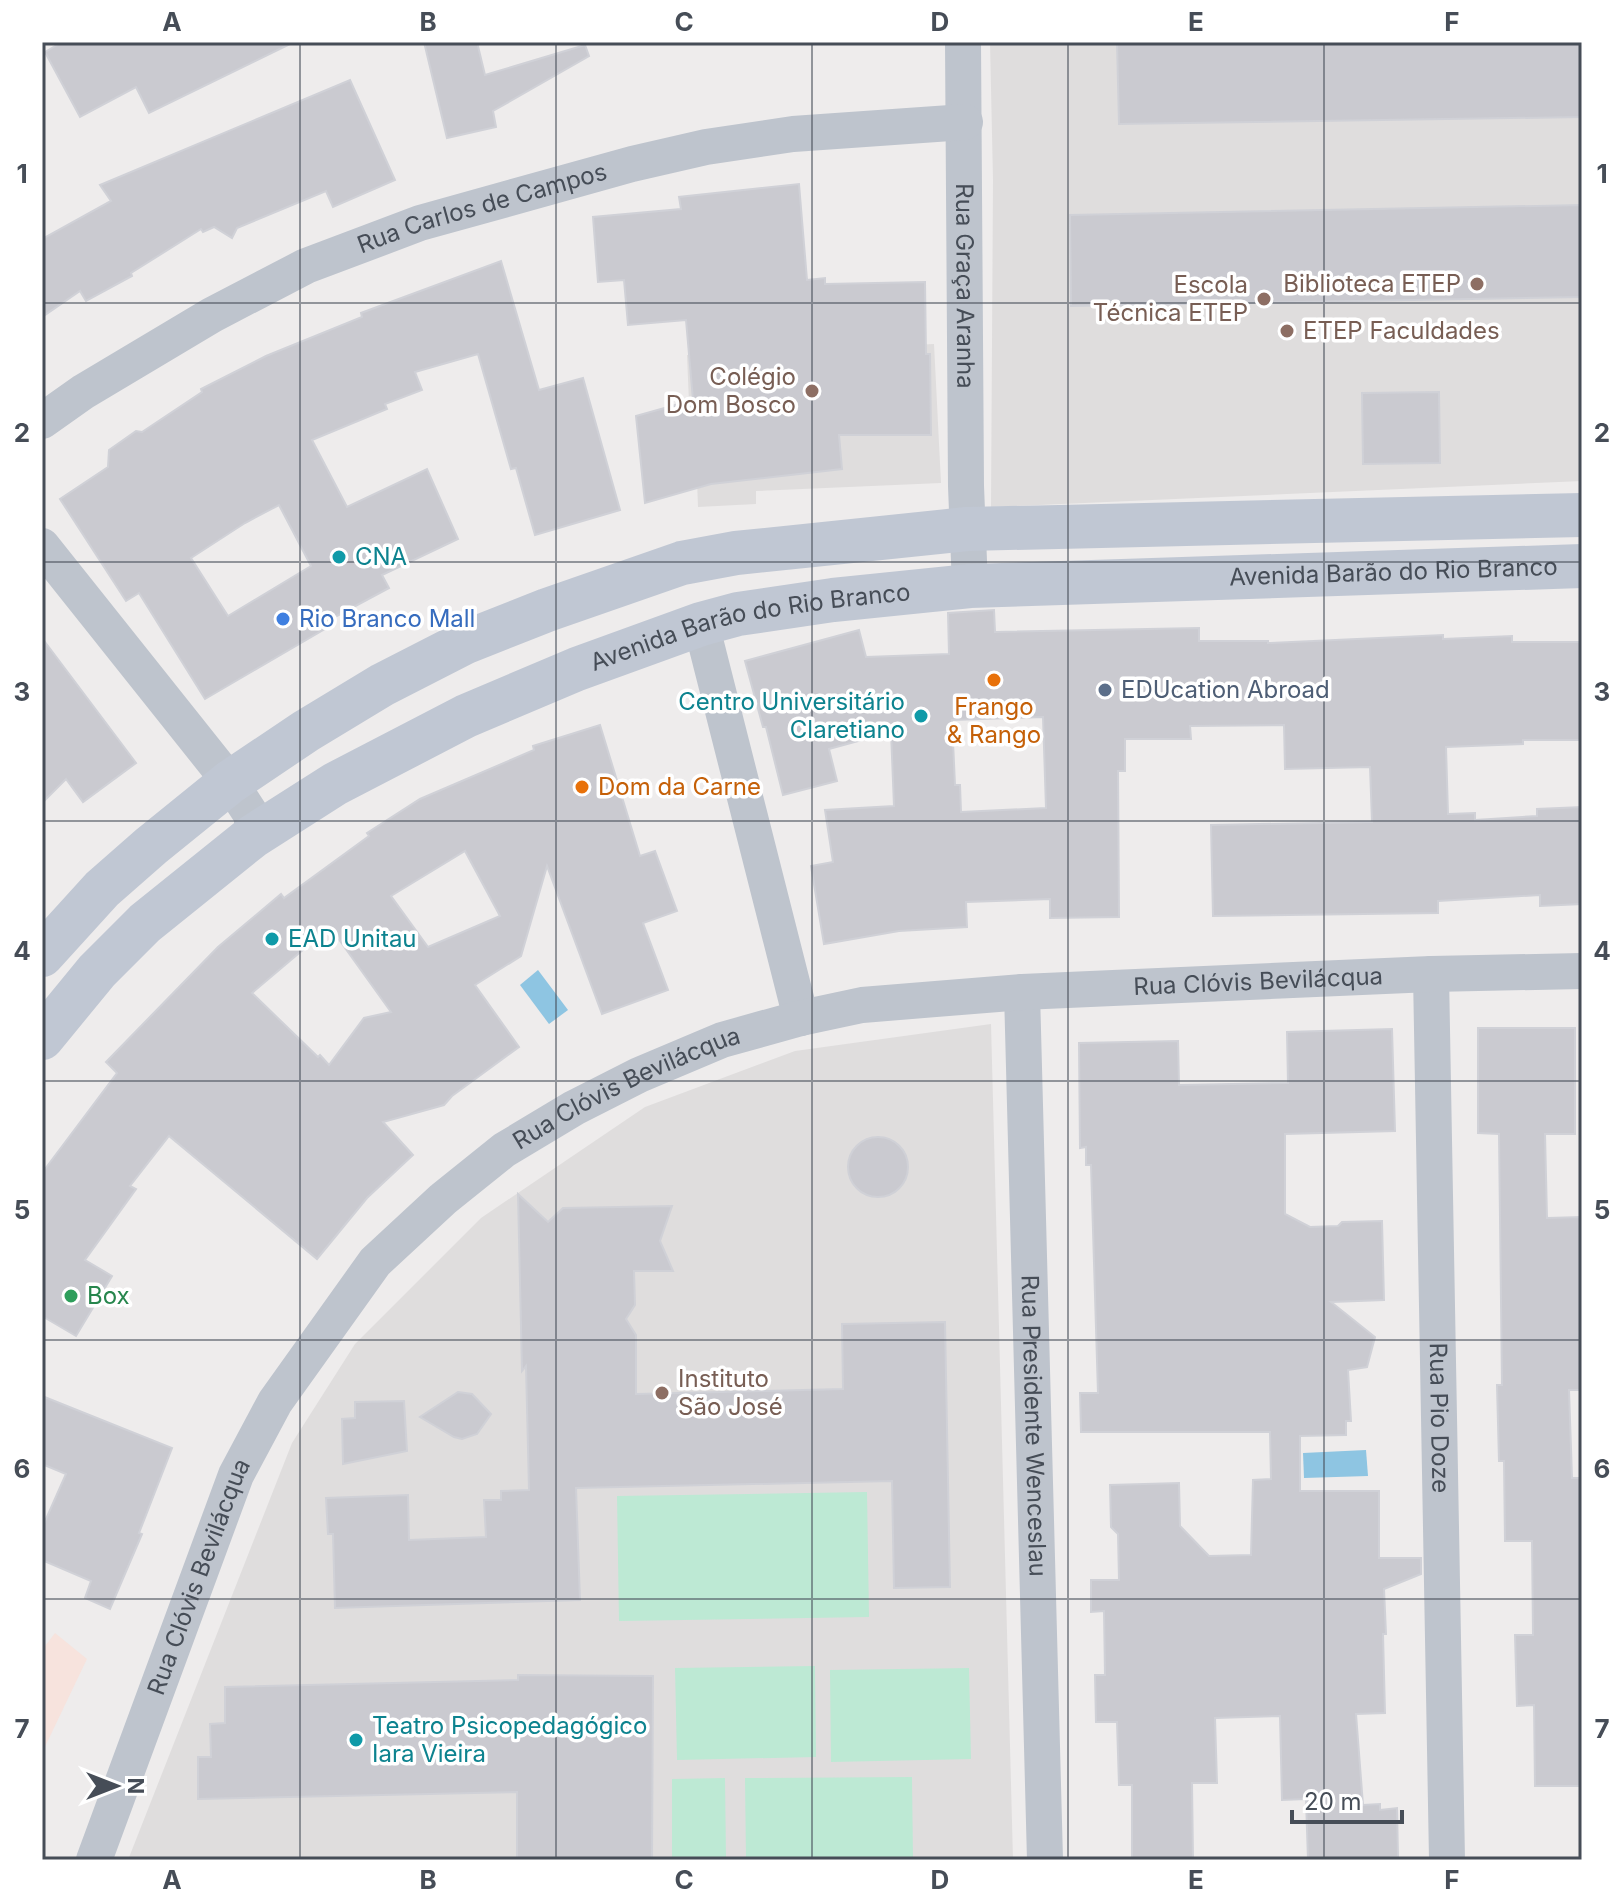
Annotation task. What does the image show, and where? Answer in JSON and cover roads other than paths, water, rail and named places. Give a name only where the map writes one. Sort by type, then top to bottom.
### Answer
[{"type":"main road","points":[[42,955],[102,889],[151,846],[230,782],[306,731],[382,685],[466,642],[682,563],[736,553],[967,529],[1582,515]]},
{"type":"main road","name":"Avenida Barão do Rio Branco","points":[[42,1038],[97,971],[145,923],[252,837],[335,784],[466,716],[577,669],[701,624],[738,614],[833,600],[970,586],[1582,566]]},
{"type":"street","name":"Rua Graça Aranha","points":[[963,42],[970,586]]},
{"type":"street","name":"Rua Carlos de Campos","points":[[42,421],[83,392],[212,315],[306,266],[420,223],[632,164],[706,147],[793,134],[965,122]]},
{"type":"street","points":[[42,546],[230,782],[252,816],[252,837]]},
{"type":"street","points":[[701,624],[801,1018]]},
{"type":"street","name":"Rua Clóvis Bevilácqua","points":[[94,1860],[236,1475],[275,1402],[375,1262],[443,1199],[504,1150],[574,1108],[639,1075],[722,1040],[862,1005],[1022,992],[1431,974],[1582,971]]},
{"type":"street","name":"Rua Pio Doze","points":[[1431,974],[1447,1860]]},
{"type":"street","name":"Rua Presidente Wenceslau","points":[[1022,992],[1045,1860]]},
{"type":"water","points":[[538,970],[568,1010],[549,1024],[520,985]]},
{"type":"water","points":[[1366,1450],[1368,1476],[1304,1478],[1303,1453]]},
{"type":"place","name":"Biblioteca ETEP","points":[[1477,284]]},
{"type":"place","name":"Escola Técnica ETEP","points":[[1264,299]]},
{"type":"place","name":"ETEP Faculdades","points":[[1287,331]]},
{"type":"place","name":"Colégio Dom Bosco","points":[[812,391]]},
{"type":"place","name":"CNA","points":[[339,557]]},
{"type":"place","name":"Rio Branco Mall","points":[[283,619]]},
{"type":"place","name":"Frango & Rango","points":[[994,680]]},
{"type":"place","name":"EDUcation Abroad","points":[[1105,690]]},
{"type":"place","name":"Centro Universitário Claretiano","points":[[921,716]]},
{"type":"place","name":"Dom da Carne","points":[[582,787]]},
{"type":"place","name":"EAD Unitau","points":[[272,939]]},
{"type":"place","name":"Box","points":[[71,1296]]},
{"type":"place","name":"Instituto São José","points":[[662,1393]]},
{"type":"place","name":"Teatro Psicopedagógico Iara Vieira","points":[[356,1740]]}]
